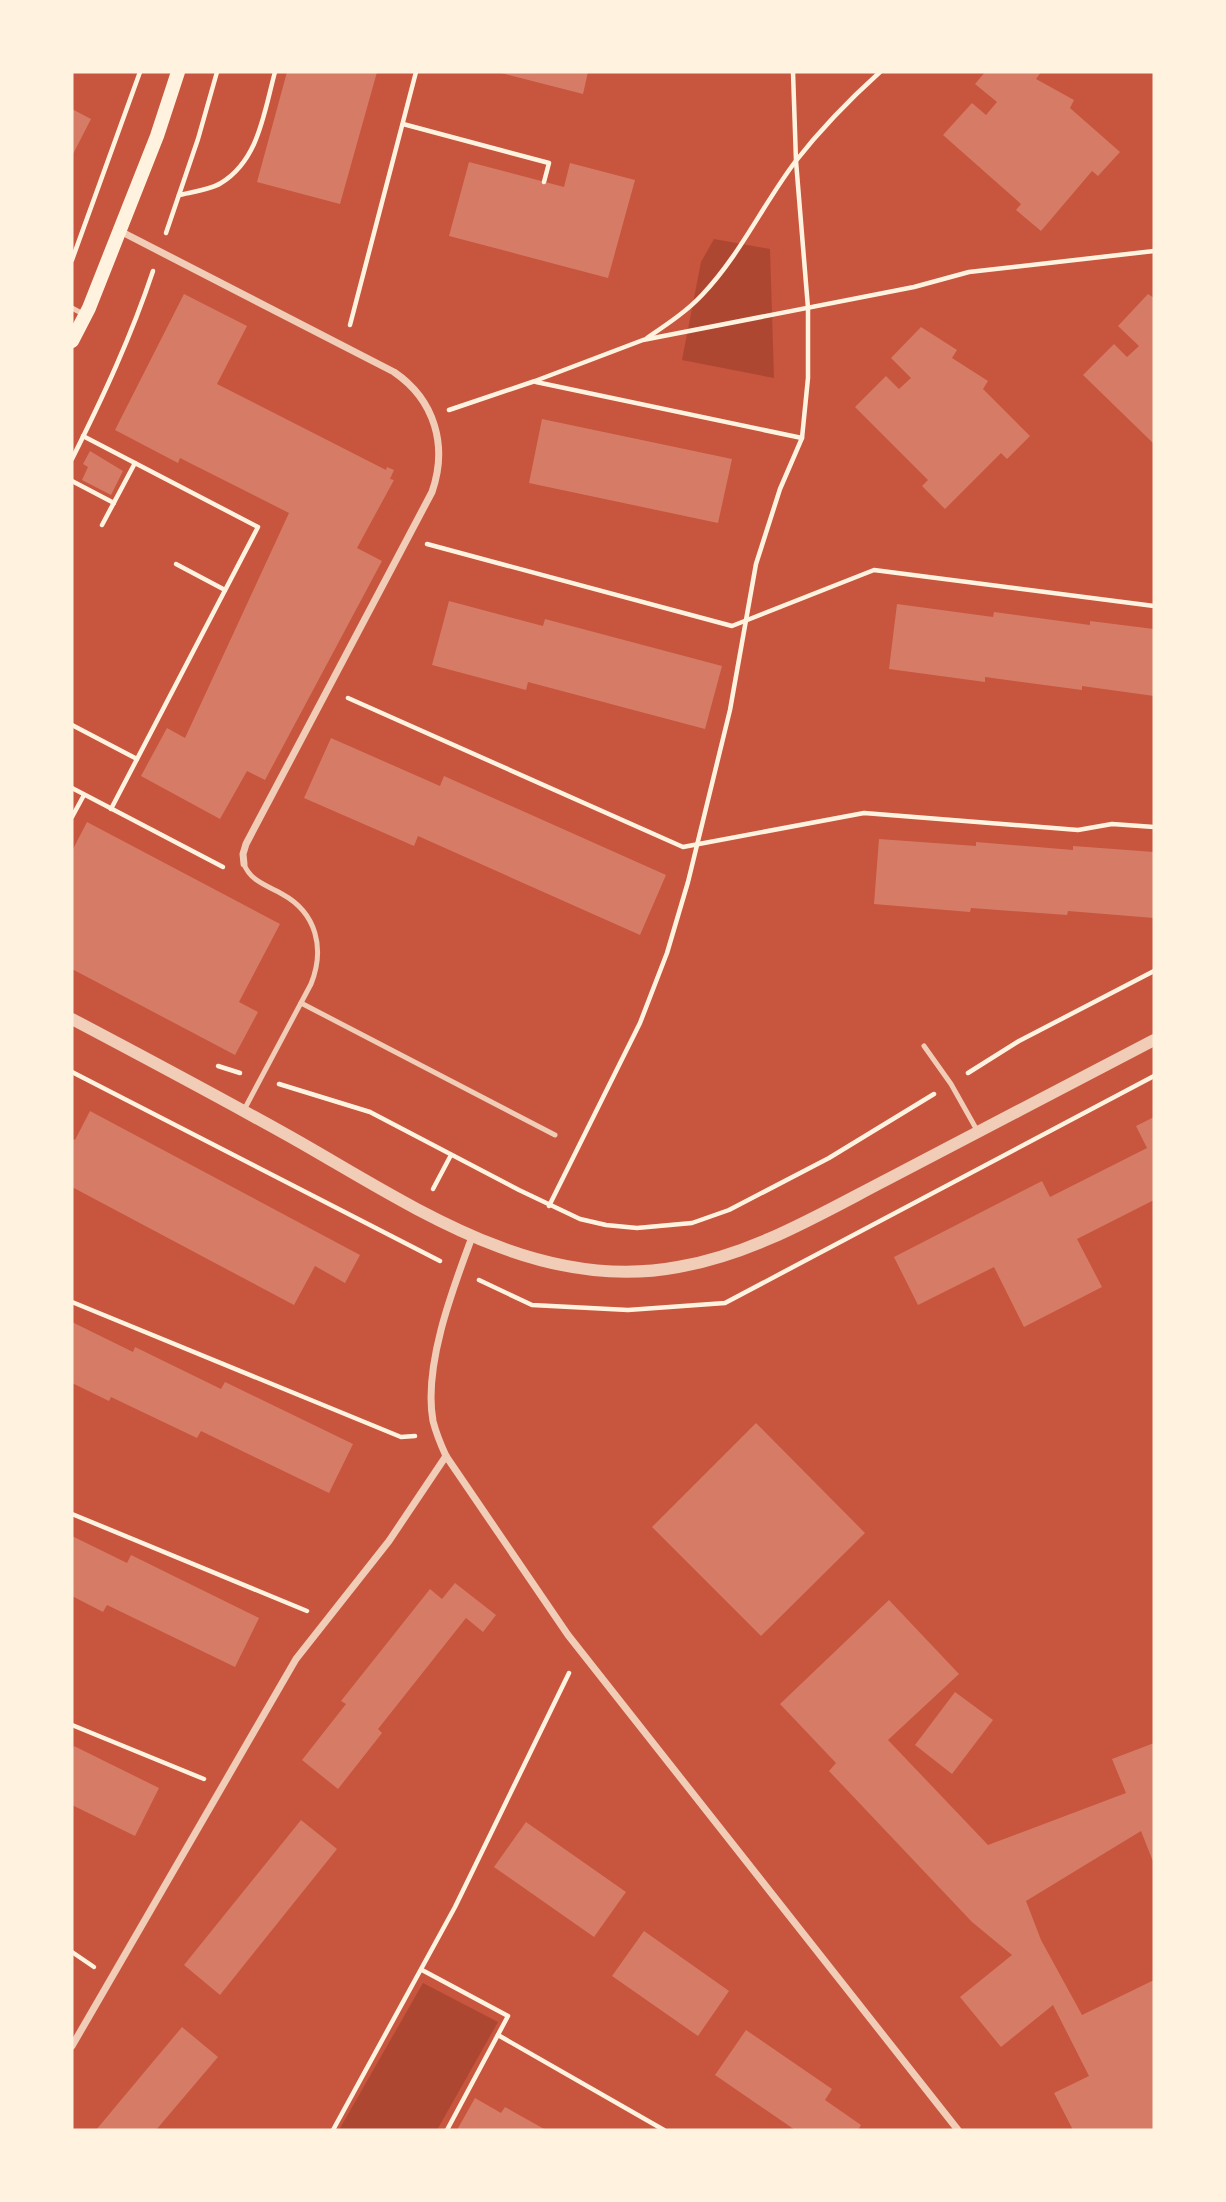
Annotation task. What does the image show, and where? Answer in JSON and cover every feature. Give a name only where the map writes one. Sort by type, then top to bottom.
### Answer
[{"type":"main road","points":[[72,341],[78,312],[119,231],[157,136],[178,72]]},
{"type":"street","points":[[119,231],[402,378],[422,399],[432,416],[438,435],[439,464],[432,492],[244,849],[244,864]]},
{"type":"street","points":[[72,1019],[472,1237],[526,1257],[583,1268],[643,1271],[709,1261],[754,1246],[1154,1040]]},
{"type":"street","points":[[472,1237],[459,1271],[438,1346],[434,1373],[433,1418],[446,1456],[579,1650],[958,2130]]},
{"type":"street","points":[[72,2046],[296,1659],[389,1541],[446,1456]]},
{"type":"lane","points":[[244,864],[253,877],[297,903],[314,927],[319,948],[312,984],[244,1111]]},
{"type":"lane","points":[[301,1003],[555,1135]]},
{"type":"lane","points":[[925,1046],[951,1084],[978,1132]]},
{"type":"path","points":[[72,260],[140,72]]},
{"type":"path","points":[[179,195],[220,185],[243,165],[256,141],[275,72]]},
{"type":"path","points":[[344,346],[416,72]]},
{"type":"path","points":[[549,1206],[650,1000],[671,942],[698,845],[734,691],[745,621],[763,539],[780,489],[802,438],[808,378],[808,308],[796,161],[793,72]]},
{"type":"path","points":[[643,340],[675,319],[701,296],[725,268],[796,161],[823,129],[880,72]]},
{"type":"path","points":[[402,124],[549,163],[544,182]]},
{"type":"path","points":[[432,416],[643,340],[914,287],[969,272],[1154,251]]},
{"type":"path","points":[[535,381],[802,438]]},
{"type":"path","points":[[83,436],[258,527],[111,809]]},
{"type":"path","points":[[102,525],[135,463]]},
{"type":"path","points":[[72,481],[114,503]]},
{"type":"path","points":[[408,540],[732,626],[874,570],[1154,606]]},
{"type":"path","points":[[176,564],[225,590]]},
{"type":"path","points":[[328,690],[683,848],[864,813],[1078,830],[1112,824],[1154,827]]},
{"type":"path","points":[[72,725],[137,759]]},
{"type":"path","points":[[72,788],[227,870],[232,868]]},
{"type":"path","points":[[72,817],[84,794]]},
{"type":"path","points":[[451,1155],[549,1206],[580,1219],[637,1228],[692,1223],[729,1210],[829,1158],[1019,1041],[1154,971]]},
{"type":"path","points":[[72,1072],[459,1271]]},
{"type":"path","points":[[72,1302],[401,1437],[437,1436]]},
{"type":"path","points":[[72,1514],[327,1619]]},
{"type":"path","points":[[333,2130],[422,1970],[491,1836],[579,1650]]},
{"type":"path","points":[[72,1725],[222,1787]]},
{"type":"path","points":[[422,1970],[508,2016],[447,2130]]},
{"type":"path","points":[[498,2035],[664,2130]]},
{"type":"shaded area","points":[[714,239],[770,249],[774,378],[682,360],[701,262]]},
{"type":"shaded area","points":[[423,1983],[498,2022],[437,2130],[339,2130]]},
{"type":"building","points":[[287,72],[377,72],[340,204],[257,182]]},
{"type":"building","points":[[497,72],[588,72],[583,94]]},
{"type":"building","points":[[985,72],[1041,72],[1036,79],[1074,100],[1070,108],[1120,152],[1098,176],[1092,171],[1041,231],[1016,210],[1021,204],[943,135],[972,103],[986,115],[997,102],[975,84]]},
{"type":"building","points":[[72,109],[91,119],[72,156]]},
{"type":"building","points":[[469,162],[564,187],[570,163],[635,180],[608,278],[449,236]]},
{"type":"building","points":[[184,294],[247,326],[217,384],[386,470],[387,467],[394,470],[390,479],[394,480],[357,548],[382,561],[265,780],[247,771],[220,819],[141,776],[167,728],[185,738],[289,513],[180,458],[178,463],[115,430]]},
{"type":"building","points":[[1148,294],[1154,298],[1154,444],[1083,375],[1114,344],[1127,357],[1139,346],[1118,326]]},
{"type":"building","points":[[921,327],[957,350],[952,358],[988,381],[983,389],[1030,436],[1007,459],[1001,453],[945,509],[922,486],[928,480],[855,407],[886,376],[899,389],[911,378],[891,358]]},
{"type":"building","points":[[542,419],[732,459],[718,523],[529,483]]},
{"type":"building","points":[[90,451],[123,471],[111,495],[82,480],[88,467],[83,464]]},
{"type":"building","points":[[449,601],[543,626],[545,619],[722,666],[705,729],[528,682],[526,690],[432,665]]},
{"type":"building","points":[[897,604],[993,617],[994,612],[1090,625],[1090,621],[1154,629],[1154,696],[985,677],[985,682],[889,669]]},
{"type":"building","points":[[331,738],[440,786],[444,776],[666,875],[640,935],[418,836],[414,846],[304,798]]},
{"type":"building","points":[[87,822],[280,924],[239,1002],[258,1012],[235,1055],[72,969],[72,851]]},
{"type":"building","points":[[879,839],[976,846],[976,842],[1073,850],[1073,846],[1154,852],[1154,918],[1068,911],[1067,915],[971,908],[970,912],[874,904]]},
{"type":"building","points":[[90,1111],[360,1255],[345,1283],[315,1266],[294,1305],[72,1187],[72,1138],[75,1140]]},
{"type":"building","points":[[1154,1117],[1154,1200],[1077,1239],[1102,1287],[1024,1327],[994,1267],[918,1305],[894,1257],[1042,1181],[1050,1197],[1147,1148],[1136,1126]]},
{"type":"building","points":[[72,1322],[133,1352],[135,1347],[221,1389],[225,1382],[353,1444],[329,1493],[201,1431],[197,1438],[111,1397],[109,1401],[72,1383]]},
{"type":"building","points":[[756,1423],[865,1533],[761,1636],[652,1527]]},
{"type":"building","points":[[72,1536],[127,1563],[131,1555],[259,1618],[235,1667],[107,1605],[103,1612],[72,1596]]},
{"type":"building","points":[[455,1583],[496,1615],[483,1632],[466,1618],[378,1729],[382,1733],[338,1789],[302,1760],[346,1704],[341,1701],[430,1589],[442,1599]]},
{"type":"building","points":[[889,1600],[959,1674],[888,1740],[988,1845],[1126,1793],[1112,1759],[1154,1743],[1154,1864],[1141,1831],[1026,1901],[1041,1940],[1082,2015],[1154,1980],[1154,2130],[1073,2130],[1054,2093],[1089,2076],[1053,2005],[1001,2047],[960,1997],[1012,1955],[972,1922],[829,1771],[836,1763],[780,1704]]},
{"type":"building","points":[[955,1692],[993,1720],[952,1774],[915,1745]]},
{"type":"building","points":[[74,1746],[159,1788],[135,1836],[72,1805]]},
{"type":"building","points":[[301,1820],[337,1849],[220,1995],[184,1965]]},
{"type":"building","points":[[526,1822],[626,1892],[594,1937],[494,1867]]},
{"type":"building","points":[[644,1931],[729,1991],[698,2036],[612,1976]]},
{"type":"building","points":[[182,2027],[218,2057],[156,2130],[96,2130]]},
{"type":"building","points":[[746,2030],[832,2089],[825,2100],[861,2125],[858,2130],[795,2130],[715,2075]]},
{"type":"building","points":[[475,2098],[501,2113],[505,2107],[546,2130],[457,2130]]}]
